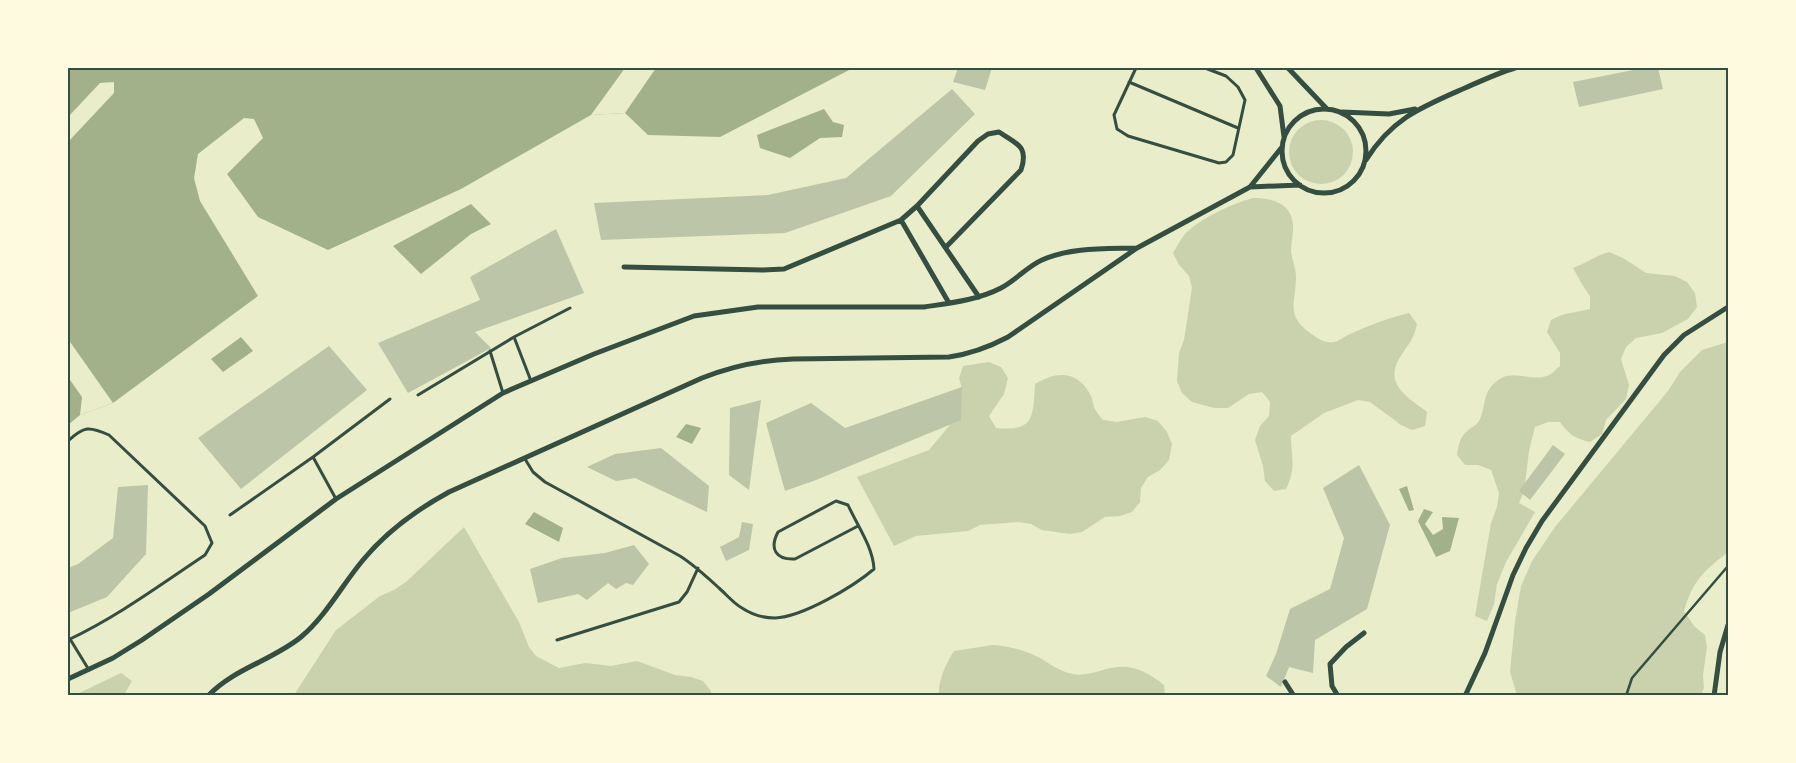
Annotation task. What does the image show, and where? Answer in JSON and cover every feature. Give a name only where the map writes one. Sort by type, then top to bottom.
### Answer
[{"type":"street","points":[[1256,68],[1280,106],[1284,137]]},
{"type":"street","points":[[1288,68],[1327,109]]},
{"type":"street","points":[[1300,186],[1290,175],[1283,162],[1282,146],[1290,125],[1301,116],[1314,110],[1327,109],[1342,112],[1389,114],[1418,108],[1515,68]]},
{"type":"street","points":[[1250,187],[1300,186],[1315,192],[1331,193],[1346,188],[1358,177],[1376,145],[1395,124],[1418,108]]},
{"type":"street","points":[[1342,112],[1354,121],[1363,134],[1367,148],[1365,163]]},
{"type":"street","points":[[624,267],[784,269],[901,220],[917,206],[978,141],[988,134],[999,132],[1021,147],[1025,158],[1021,170],[946,247]]},
{"type":"street","points":[[208,696],[224,682],[284,649],[303,636],[362,561],[381,540],[424,506],[449,492],[723,369],[769,360],[933,358],[964,355],[980,351],[1008,337],[1137,248],[1250,187],[1282,146]]},
{"type":"street","points":[[917,206],[978,297]]},
{"type":"street","points":[[901,220],[949,304]]},
{"type":"street","points":[[68,679],[89,670],[142,640],[202,599],[336,498],[503,393],[602,351],[694,316],[758,307],[924,306],[949,304],[978,297],[1001,288],[1041,260],[1066,252],[1137,248]]},
{"type":"street","points":[[1465,696],[1485,653],[1513,575],[1542,521],[1664,355],[1684,335],[1728,307]]},
{"type":"street","points":[[1714,696],[1720,652],[1728,625]]},
{"type":"street","points":[[1338,696],[1332,686],[1330,664],[1346,647],[1364,633]]},
{"type":"street","points":[[1285,682],[1294,696]]},
{"type":"lane","points":[[1136,68],[1114,116],[1117,128],[1128,136],[1219,163],[1226,162],[1233,155],[1245,100],[1238,86],[1226,76],[1205,68]]},
{"type":"lane","points":[[1129,82],[1238,128]]},
{"type":"lane","points":[[418,395],[514,337],[570,308]]},
{"type":"lane","points":[[514,337],[531,380]]},
{"type":"lane","points":[[490,351],[503,393]]},
{"type":"lane","points":[[230,515],[313,457],[390,399]]},
{"type":"lane","points":[[68,441],[79,430],[92,427],[108,434],[205,526],[212,543],[205,555],[131,606],[107,621],[69,640],[89,670]]},
{"type":"lane","points":[[313,457],[336,498]]},
{"type":"lane","points":[[524,458],[533,472],[545,482],[680,556],[698,568],[741,608],[758,616],[774,618],[792,616],[828,598],[874,569],[874,558],[848,505],[836,501],[778,532],[774,540],[774,548],[779,556],[786,559],[795,559],[858,526]]},
{"type":"lane","points":[[557,640],[679,602],[698,568]]},
{"type":"path","points":[[1626,696],[1632,678],[1728,566]]},
{"type":"shaded area","points":[[68,68],[853,68],[720,137],[648,135],[625,113],[591,115],[461,189],[328,250],[258,217],[227,174],[263,138],[254,119],[244,118],[198,154],[194,178],[200,201],[258,296],[113,403],[80,415],[68,425]]},
{"type":"shaded area","points":[[824,109],[833,122],[844,125],[842,137],[820,138],[790,158],[760,148],[757,135]]},
{"type":"shaded area","points":[[1321,120],[1333,122],[1344,129],[1351,140],[1353,152],[1351,164],[1344,175],[1333,182],[1321,184],[1309,182],[1298,175],[1291,164],[1289,152],[1291,140],[1298,129],[1309,122]]},
{"type":"shaded area","points":[[1253,198],[1267,199],[1279,203],[1289,211],[1293,227],[1291,251],[1296,277],[1295,315],[1304,328],[1315,337],[1326,342],[1336,342],[1370,325],[1409,313],[1417,324],[1412,339],[1395,368],[1395,376],[1397,384],[1406,396],[1427,412],[1425,426],[1412,430],[1401,425],[1370,402],[1358,400],[1324,413],[1291,436],[1293,462],[1291,475],[1286,489],[1274,491],[1265,481],[1263,466],[1255,440],[1260,426],[1269,416],[1270,402],[1262,392],[1249,394],[1228,408],[1214,408],[1192,402],[1182,393],[1177,381],[1179,353],[1184,340],[1192,288],[1189,276],[1179,265],[1173,253],[1184,235],[1203,220],[1237,203]]},
{"type":"shaded area","points":[[471,204],[491,224],[471,234],[421,274],[393,246]]},
{"type":"shaded area","points":[[1609,252],[1623,258],[1646,273],[1675,276],[1687,282],[1695,293],[1697,307],[1688,319],[1662,333],[1636,338],[1626,347],[1621,359],[1629,385],[1626,399],[1606,420],[1602,434],[1590,442],[1573,435],[1560,422],[1548,422],[1535,427],[1529,451],[1524,492],[1519,503],[1535,512],[1506,562],[1497,584],[1494,604],[1487,621],[1475,616],[1491,523],[1497,507],[1499,493],[1491,470],[1478,465],[1465,465],[1457,455],[1458,448],[1465,433],[1479,421],[1488,392],[1498,380],[1513,375],[1543,377],[1551,374],[1560,366],[1560,353],[1547,332],[1551,320],[1566,314],[1590,309],[1590,296],[1573,268]]},
{"type":"shaded area","points":[[241,337],[253,351],[223,372],[211,359]]},
{"type":"shaded area","points":[[1728,342],[1728,552],[1700,577],[1691,591],[1684,611],[1694,626],[1705,635],[1707,647],[1703,675],[1704,688],[1701,695],[1517,695],[1510,672],[1515,621],[1521,586],[1532,561],[1555,527],[1668,391],[1680,372],[1702,350]]},
{"type":"shaded area","points":[[989,362],[1001,367],[1008,378],[1004,394],[989,416],[996,428],[1009,429],[1025,424],[1029,420],[1034,405],[1035,384],[1059,375],[1073,377],[1086,387],[1095,409],[1103,420],[1117,422],[1145,417],[1158,421],[1167,432],[1172,444],[1169,460],[1160,470],[1148,477],[1141,488],[1140,502],[1132,512],[1120,516],[1105,517],[1082,532],[1070,534],[1042,530],[1031,524],[1019,522],[980,525],[968,531],[916,536],[894,546],[857,477],[929,450],[959,414],[962,389],[959,378],[963,366]]},
{"type":"shaded area","points":[[686,424],[701,428],[692,444],[676,437]]},
{"type":"shaded area","points":[[1407,486],[1414,510],[1409,511],[1399,489]]},
{"type":"shaded area","points":[[1424,509],[1433,512],[1425,524],[1433,535],[1443,529],[1442,517],[1459,518],[1450,551],[1436,557],[1418,521]]},
{"type":"shaded area","points":[[534,512],[563,528],[559,542],[525,524]]},
{"type":"shaded area","points":[[464,527],[519,622],[529,647],[536,656],[559,668],[585,663],[611,666],[637,661],[675,675],[703,681],[711,691],[711,695],[294,695],[336,630],[380,596],[406,582]]},
{"type":"shaded area","points":[[993,645],[1027,652],[1059,669],[1073,674],[1080,675],[1118,667],[1134,668],[1149,674],[1164,685],[1165,695],[939,695],[943,672],[954,651]]},
{"type":"shaded area","points":[[121,673],[132,681],[124,695],[75,695]]},
{"type":"pier","points":[[625,68],[656,68],[625,113],[591,115]]},
{"type":"pier","points":[[114,82],[114,93],[68,142],[68,117],[100,83]]},
{"type":"pier","points":[[68,339],[113,403],[80,415],[82,397],[68,377]]},
{"type":"building","points":[[958,68],[992,68],[985,90],[953,82]]},
{"type":"building","points":[[1643,68],[1658,68],[1663,89],[1579,107],[1573,82]]},
{"type":"building","points":[[952,89],[975,114],[891,196],[785,233],[601,240],[594,203],[768,195],[846,178]]},
{"type":"building","points":[[556,229],[584,293],[475,332],[491,348],[408,393],[378,343],[480,300],[470,277]]},
{"type":"building","points":[[329,346],[367,390],[241,489],[198,438]]},
{"type":"building","points":[[962,387],[961,420],[785,491],[766,423],[811,403],[845,428]]},
{"type":"building","points":[[761,400],[749,490],[729,475],[730,408]]},
{"type":"building","points":[[1553,445],[1565,454],[1530,500],[1519,491]]},
{"type":"building","points":[[661,448],[709,486],[707,512],[635,478],[616,481],[587,467],[615,454]]},
{"type":"building","points":[[1359,465],[1390,525],[1367,609],[1315,640],[1313,673],[1289,667],[1281,687],[1266,676],[1276,654],[1290,609],[1330,589],[1344,538],[1323,488]]},
{"type":"building","points":[[148,485],[146,554],[107,597],[68,613],[68,568],[78,564],[113,538],[118,487]]},
{"type":"building","points":[[742,522],[753,524],[749,550],[726,561],[720,547],[739,537]]},
{"type":"building","points":[[634,545],[649,564],[633,585],[626,583],[616,589],[608,583],[587,600],[578,594],[538,603],[530,569],[562,558],[605,553]]}]
